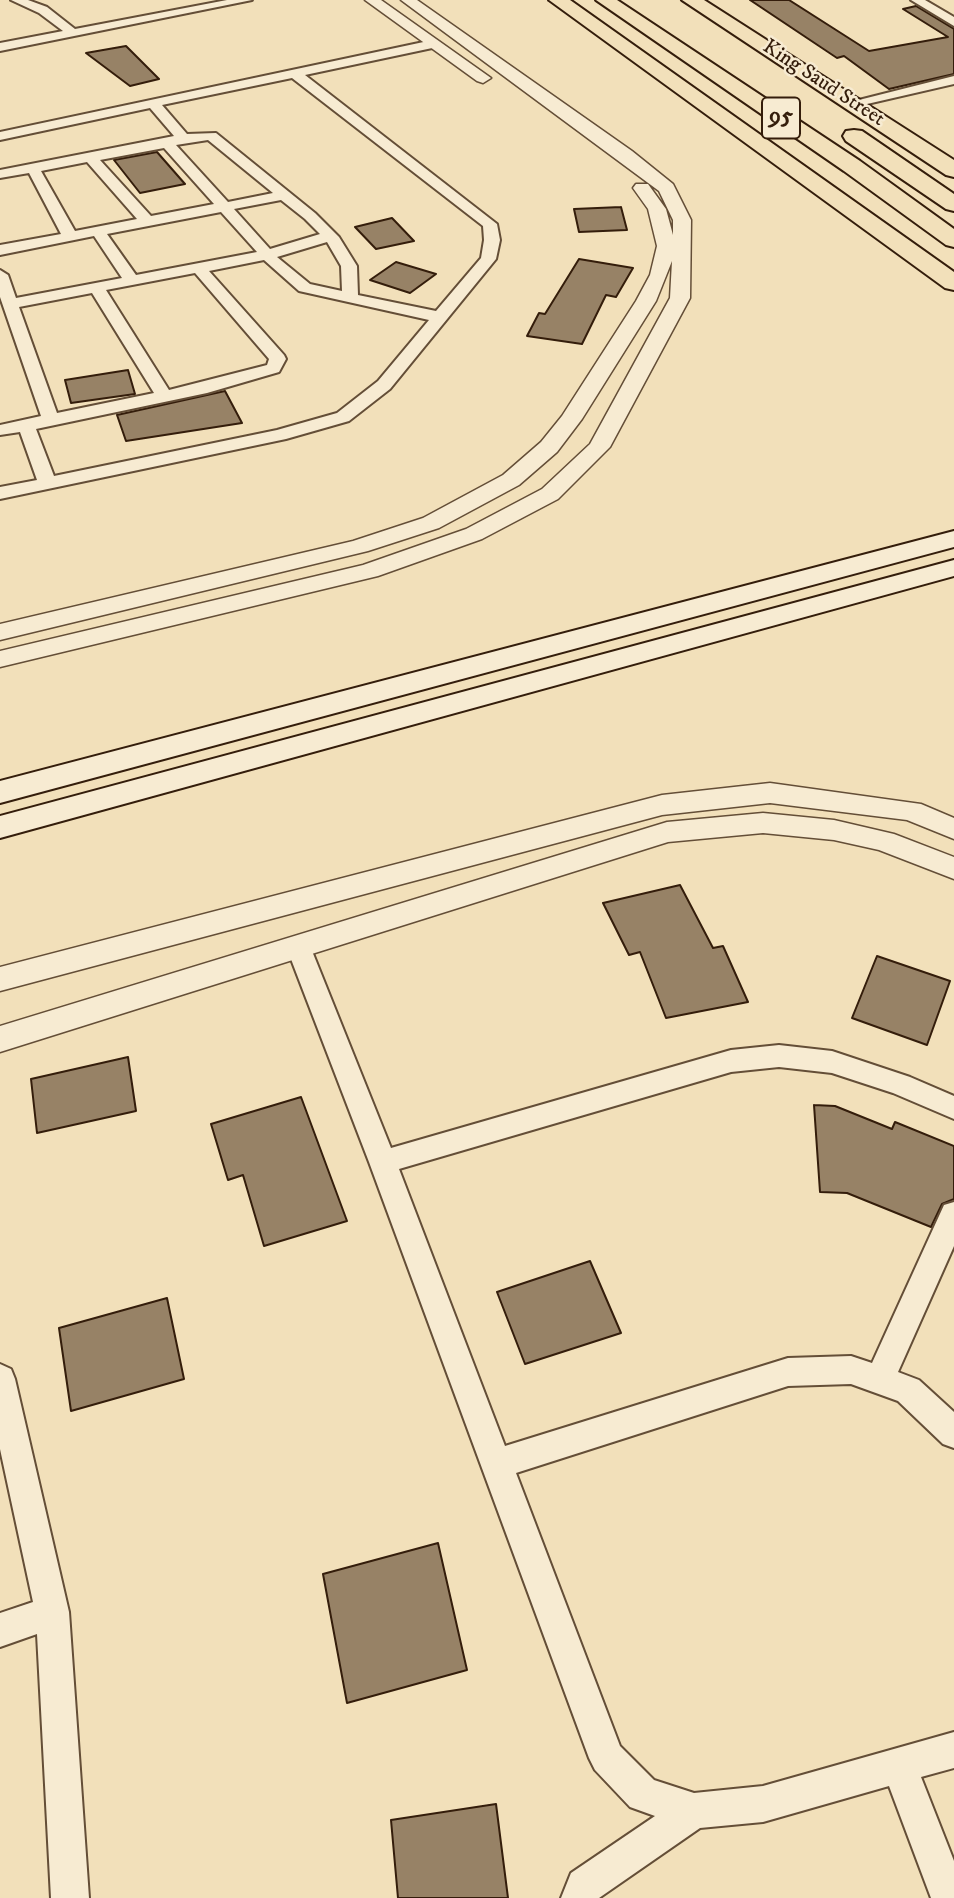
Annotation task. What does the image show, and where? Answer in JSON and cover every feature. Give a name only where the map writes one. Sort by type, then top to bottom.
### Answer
[{"type":"main road","points":[[558,0],[954,283]]},
{"type":"main road","name":"95","points":[[605,0],[852,166],[954,240]]},
{"type":"main road","name":"King Saud Street","points":[[691,0],[954,170]]},
{"type":"main road","name":"95","points":[[833,122],[954,204]]},
{"type":"main road","points":[[0,792],[954,539]]},
{"type":"main road","points":[[0,827],[954,568]]},
{"type":"street","points":[[17,0],[44,10],[74,34]]},
{"type":"street","points":[[44,10],[54,0]]},
{"type":"street","points":[[0,47],[217,3],[246,0]]},
{"type":"street","points":[[0,632],[360,546],[431,523],[511,480],[549,447],[571,419],[646,301],[659,275],[666,246],[657,209],[635,182],[372,0]]},
{"type":"street","points":[[0,659],[383,566],[474,534],[550,494],[599,447],[680,298],[682,220],[667,188],[636,163],[408,0]]},
{"type":"street","points":[[917,0],[954,22]]},
{"type":"street","points":[[0,136],[433,44]]},
{"type":"street","points":[[0,493],[280,435],[343,417],[384,385],[488,259],[492,240],[490,223],[296,75]]},
{"type":"street","points":[[854,103],[954,80]]},
{"type":"street","points":[[155,105],[183,138]]},
{"type":"street","points":[[0,174],[183,138],[211,136],[285,195],[330,236],[349,266],[350,300]]},
{"type":"street","points":[[167,143],[267,255],[305,288],[350,300],[440,317]]},
{"type":"street","points":[[90,157],[147,221]]},
{"type":"street","points":[[33,168],[70,236]]},
{"type":"street","points":[[0,250],[285,195]]},
{"type":"street","points":[[98,231],[132,281]]},
{"type":"street","points":[[9,316],[97,288],[267,255],[330,236]]},
{"type":"street","points":[[0,430],[165,397],[273,368],[278,359],[198,268]]},
{"type":"street","points":[[0,275],[9,316],[51,419]]},
{"type":"street","points":[[97,288],[165,397]]},
{"type":"street","points":[[26,426],[47,483]]},
{"type":"street","points":[[0,979],[662,805],[770,793],[911,811],[954,829]]},
{"type":"street","points":[[0,1039],[667,831],[763,823],[834,830],[884,841],[954,868]]},
{"type":"street","points":[[298,946],[383,1162],[607,1758],[643,1794],[694,1811],[762,1804],[954,1750]]},
{"type":"street","points":[[383,1162],[731,1061],[755,1058],[779,1056],[832,1062],[901,1085],[954,1108]]},
{"type":"street","points":[[880,1380],[954,1214]]},
{"type":"street","points":[[496,1464],[788,1372],[851,1370],[908,1390],[954,1433]]},
{"type":"street","points":[[0,1380],[52,1612],[70,1898]]},
{"type":"street","points":[[0,1630],[52,1612]]},
{"type":"street","points":[[899,1766],[950,1898]]},
{"type":"street","points":[[580,1898],[584,1886],[694,1811]]},
{"type":"building","points":[[750,0],[789,0],[869,51],[948,37],[903,9],[916,6],[954,29],[954,74],[889,89],[844,56],[837,58]]},
{"type":"building","points":[[126,46],[159,79],[130,86],[86,53]]},
{"type":"building","points":[[157,152],[185,184],[140,193],[114,160]]},
{"type":"building","points":[[621,207],[627,230],[579,232],[574,209]]},
{"type":"building","points":[[392,218],[414,241],[376,249],[355,227]]},
{"type":"building","points":[[579,259],[633,268],[616,297],[606,295],[582,344],[527,336],[539,313],[545,314]]},
{"type":"building","points":[[396,262],[436,274],[410,293],[370,280]]},
{"type":"building","points":[[128,370],[135,394],[71,403],[65,380]]},
{"type":"building","points":[[225,391],[242,423],[126,441],[117,415]]},
{"type":"building","points":[[680,885],[713,948],[723,946],[748,1002],[666,1018],[640,952],[629,955],[603,903]]},
{"type":"building","points":[[877,956],[950,981],[927,1045],[852,1018]]},
{"type":"building","points":[[128,1057],[136,1111],[37,1133],[31,1079]]},
{"type":"building","points":[[301,1097],[347,1221],[264,1246],[243,1175],[228,1180],[211,1124]]},
{"type":"building","points":[[814,1105],[835,1106],[892,1129],[895,1122],[954,1146],[954,1199],[942,1204],[931,1227],[847,1193],[820,1192]]},
{"type":"building","points":[[590,1261],[621,1333],[525,1364],[497,1292]]},
{"type":"building","points":[[167,1298],[184,1379],[71,1411],[59,1328]]},
{"type":"building","points":[[438,1543],[467,1670],[347,1703],[323,1574]]},
{"type":"building","points":[[496,1804],[508,1898],[398,1898],[391,1820]]}]
